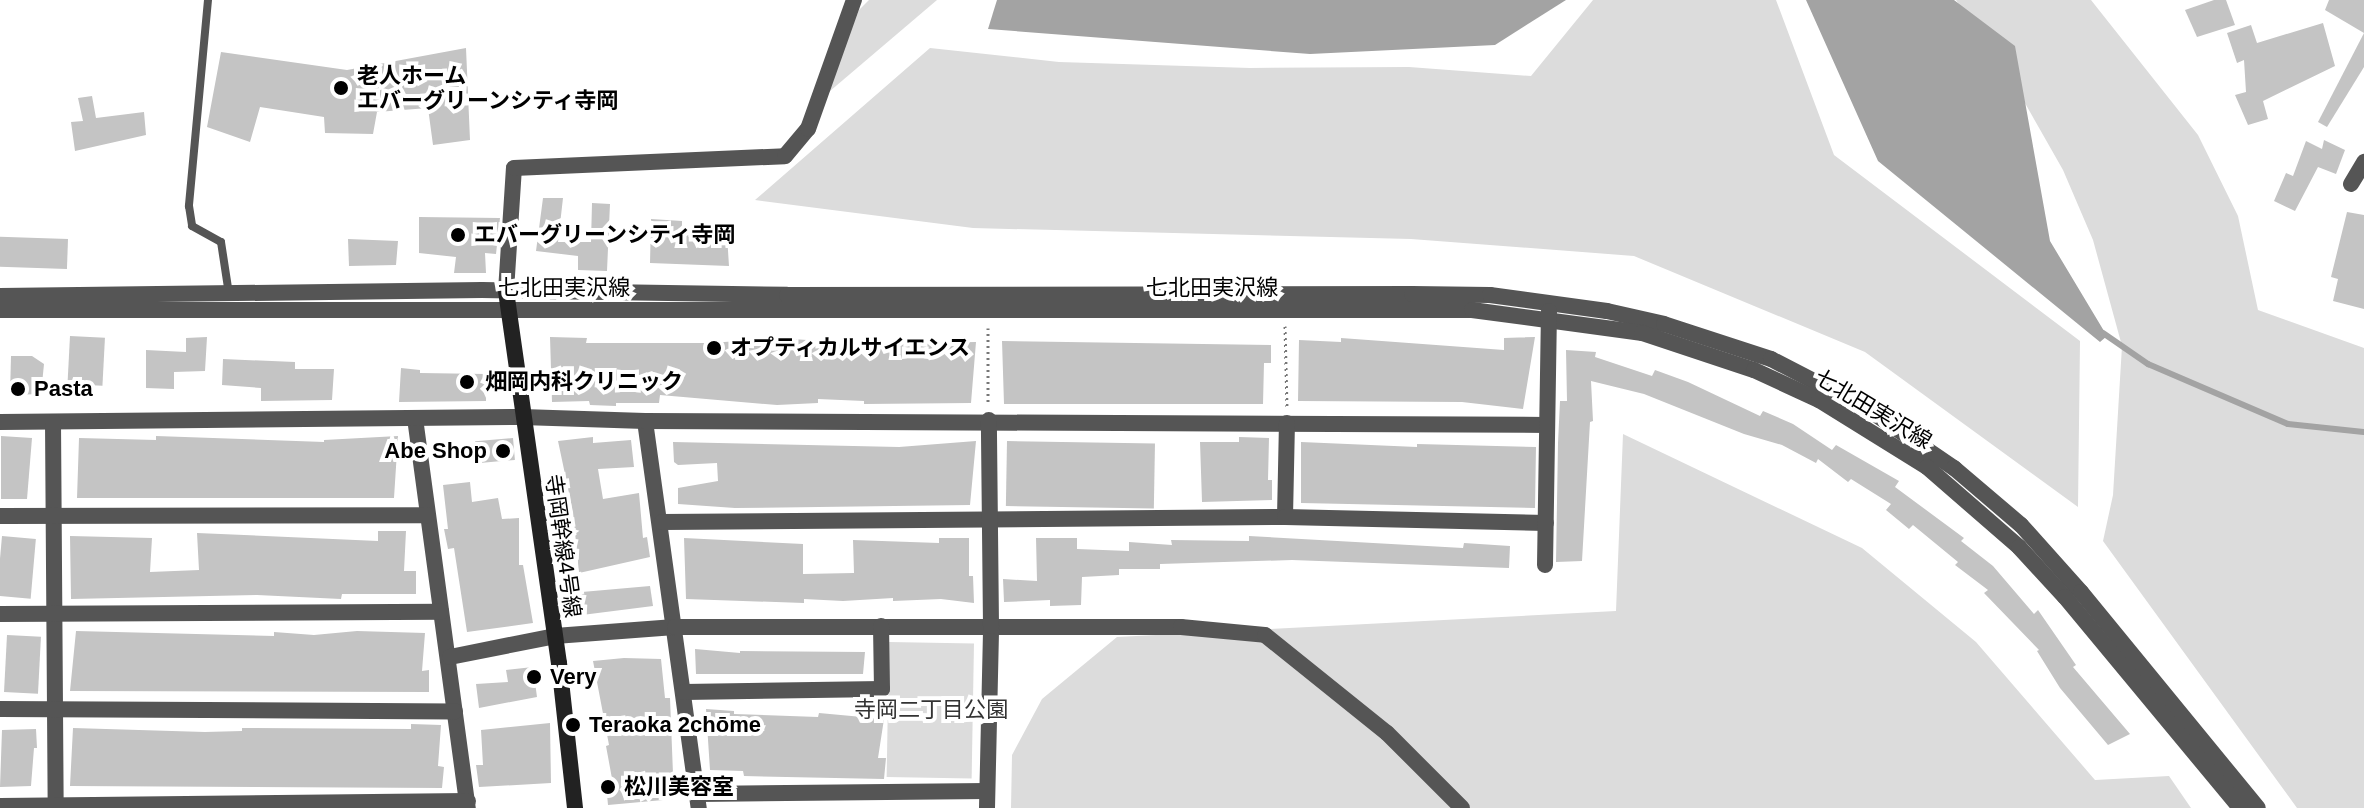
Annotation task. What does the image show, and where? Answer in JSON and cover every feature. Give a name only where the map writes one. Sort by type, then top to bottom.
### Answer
[{"type":"street","points":[[506,291],[514,168],[785,156],[808,129],[854,0]]},
{"type":"street","points":[[2351,184],[2364,162]]},
{"type":"street","points":[[0,296],[506,291],[787,295],[1490,295],[1550,302],[1664,324],[1771,359],[1866,408],[1954,468],[2021,525],[2061,569],[2258,808]]},
{"type":"street","name":"寺岡幹線4号線","points":[[506,291],[555,636],[575,808]]},
{"type":"street","points":[[1545,565],[1550,302]]},
{"type":"street","name":"七北田実沢線","points":[[0,310],[1472,310],[1642,333],[1754,370],[1819,400],[1927,467],[2019,547],[2065,597],[2240,808]]},
{"type":"street","points":[[0,422],[522,417],[645,421],[989,420],[1547,425]]},
{"type":"street","points":[[0,806],[468,805],[415,418]]},
{"type":"street","points":[[645,421],[662,522],[699,801],[987,800],[991,626],[989,420]]},
{"type":"street","points":[[53,422],[56,807]]},
{"type":"street","points":[[1285,517],[1287,423]]},
{"type":"street","points":[[0,516],[427,515]]},
{"type":"street","points":[[662,522],[1285,517],[1546,523]]},
{"type":"street","points":[[0,614],[441,612]]},
{"type":"street","points":[[684,692],[882,689],[881,626]]},
{"type":"street","points":[[450,657],[555,636],[675,627],[1181,627],[1265,635],[1387,733],[1462,808]]},
{"type":"street","points":[[0,709],[455,711]]},
{"type":"lane","points":[[208,0],[189,206],[192,226],[221,242],[229,294]]},
{"type":"path","points":[[988,322],[989,420]]},
{"type":"path","points":[[1285,324],[1287,423]]},
{"type":"green space","points":[[869,0],[937,0],[823,97],[859,10]]},
{"type":"green space","points":[[1593,0],[1776,0],[1834,155],[2080,341],[2078,507],[1865,352],[1634,256],[1411,239],[973,228],[755,200],[930,48],[1059,62],[1250,68],[1409,67],[1531,76]]},
{"type":"green space","points":[[1956,0],[2091,0],[2198,135],[2238,216],[2258,310],[2364,348],[2364,808],[2297,808],[2103,541],[2113,495],[2122,346],[2093,240],[2063,170],[2021,96]]},
{"type":"green space","points":[[1623,434],[1862,548],[1976,642],[2095,780],[2169,776],[2191,808],[1011,808],[1012,755],[1042,699],[1117,637],[1616,611]]},
{"type":"green space","name":"寺岡二丁目公園","points":[[889,642],[974,643],[972,778],[887,777]]},
{"type":"shaded area","points":[[997,0],[1566,0],[1495,45],[1310,54],[988,29]]},
{"type":"shaded area","points":[[1806,0],[1954,0],[2015,46],[2050,241],[2107,336],[2100,342],[1878,161]]},
{"type":"building","points":[[2214,0],[2226,0],[2235,25],[2197,37],[2185,10]]},
{"type":"building","points":[[2329,0],[2364,0],[2364,33],[2325,10]]},
{"type":"building","points":[[2323,23],[2335,66],[2263,101],[2268,119],[2248,125],[2235,95],[2246,92],[2244,60],[2237,63],[2227,33],[2251,25],[2257,43]]},
{"type":"building","points":[[2364,33],[2364,67],[2327,127],[2318,122]]},
{"type":"building","name":"老人ホーム エバーグリーンシティ寺岡","points":[[466,48],[470,140],[433,145],[428,108],[377,112],[373,134],[325,133],[324,117],[260,107],[250,142],[207,127],[221,52],[347,70]]},
{"type":"building","points":[[92,96],[96,118],[144,112],[146,135],[75,151],[71,122],[83,121],[78,98]]},
{"type":"building","points":[[2324,140],[2345,150],[2336,174],[2318,167],[2295,211],[2274,201],[2286,173],[2293,176],[2306,141],[2322,149]]},
{"type":"building","points":[[543,198],[563,198],[558,242],[591,242],[592,203],[610,204],[607,271],[578,270],[578,256],[536,251]]},
{"type":"building","points":[[2347,212],[2364,215],[2364,309],[2333,301],[2338,279],[2331,277]]},
{"type":"building","name":"エバーグリーンシティ寺岡","points":[[419,217],[500,218],[496,254],[485,253],[486,273],[454,273],[456,257],[419,253]]},
{"type":"building","points":[[651,219],[682,221],[682,235],[727,235],[729,266],[650,263]]},
{"type":"building","points":[[0,237],[68,239],[67,269],[0,267]]},
{"type":"building","points":[[348,239],[398,241],[396,265],[349,266]]},
{"type":"building","points":[[70,336],[105,338],[102,386],[67,384]]},
{"type":"building","points":[[207,337],[205,371],[174,372],[174,389],[146,388],[146,350],[186,352],[186,338]]},
{"type":"building","points":[[550,337],[587,338],[586,343],[711,343],[777,338],[867,344],[976,342],[971,403],[864,404],[864,401],[818,399],[818,403],[777,405],[660,395],[659,403],[616,403],[616,406],[590,405],[589,401],[552,402]]},
{"type":"building","points":[[1535,337],[1523,409],[1462,402],[1298,401],[1299,340],[1341,342],[1341,338],[1504,350],[1504,338]]},
{"type":"building","points":[[1002,341],[1271,345],[1271,363],[1264,363],[1263,404],[1004,404]]},
{"type":"building","points":[[1566,350],[1596,352],[1595,357],[1652,376],[1655,370],[1760,416],[1763,411],[1793,424],[1832,450],[1836,445],[1899,481],[1895,487],[1964,538],[1961,541],[1993,566],[2034,614],[2038,610],[2076,665],[2073,667],[2130,734],[2108,745],[2060,688],[2039,650],[1984,593],[1988,590],[1955,565],[1958,562],[1913,525],[1909,529],[1886,510],[1891,504],[1851,479],[1848,482],[1818,459],[1816,463],[1782,445],[1744,434],[1644,394],[1591,381],[1593,421],[1590,422],[1582,561],[1556,562],[1558,443],[1560,401],[1567,401]]},
{"type":"building","points":[[11,356],[32,356],[44,364],[41,394],[10,395]]},
{"type":"building","points":[[223,359],[295,362],[295,369],[334,369],[332,400],[261,401],[261,388],[222,385]]},
{"type":"building","points":[[401,368],[420,370],[420,373],[486,374],[486,401],[399,402]]},
{"type":"building","points":[[1,436],[32,438],[27,499],[1,499]]},
{"type":"building","points":[[156,436],[324,442],[398,436],[394,498],[77,498],[79,438],[156,440]]},
{"type":"building","points":[[593,437],[593,443],[631,440],[634,467],[598,469],[603,499],[639,493],[643,538],[647,537],[650,557],[579,573],[573,512],[558,441]]},
{"type":"building","points":[[1239,437],[1269,438],[1268,480],[1272,480],[1272,500],[1202,502],[1200,442],[1239,442]]},
{"type":"building","points":[[513,438],[515,460],[477,463],[475,441]]},
{"type":"building","points":[[976,441],[970,505],[735,508],[678,504],[678,488],[718,481],[717,463],[678,465],[674,462],[673,442],[899,447]]},
{"type":"building","points":[[1007,441],[1155,444],[1154,509],[1006,506]]},
{"type":"building","points":[[1301,442],[1417,447],[1417,444],[1536,447],[1535,508],[1301,503]]},
{"type":"building","points":[[470,482],[472,502],[498,498],[502,519],[519,518],[519,565],[523,565],[533,623],[467,632],[454,548],[448,549],[444,529],[448,529],[443,485]]},
{"type":"building","points":[[378,531],[406,531],[404,571],[416,571],[416,594],[342,594],[341,599],[257,595],[71,599],[70,536],[152,538],[150,572],[199,570],[197,533],[378,541]]},
{"type":"building","points":[[2,536],[36,539],[31,599],[0,596]]},
{"type":"building","points":[[1249,536],[1463,548],[1464,543],[1510,546],[1509,568],[1292,560],[1160,564],[1160,569],[1119,569],[1119,575],[1082,577],[1081,605],[1050,606],[1050,600],[1004,602],[1003,579],[1037,581],[1036,538],[1077,538],[1077,549],[1129,551],[1129,542],[1172,545],[1171,540],[1249,541]]},
{"type":"building","points":[[684,538],[803,544],[803,574],[854,573],[853,540],[939,543],[939,538],[969,538],[969,576],[973,576],[974,603],[941,599],[893,601],[893,598],[843,601],[804,599],[804,603],[686,599]]},
{"type":"building","points":[[650,586],[653,606],[582,615],[579,594],[582,592]]},
{"type":"building","points":[[76,631],[274,636],[274,632],[314,635],[357,631],[425,633],[422,671],[429,670],[429,692],[70,691]]},
{"type":"building","points":[[7,635],[41,637],[38,694],[4,692]]},
{"type":"building","points":[[695,649],[740,653],[865,652],[863,674],[696,674]]},
{"type":"building","points":[[661,659],[665,698],[670,698],[674,799],[608,805],[606,784],[613,784],[606,746],[609,745],[593,661]]},
{"type":"building","points":[[533,667],[537,697],[479,708],[476,684],[508,682],[506,670]]},
{"type":"building","points":[[706,709],[734,711],[734,714],[818,717],[819,713],[884,719],[878,758],[886,758],[884,779],[744,776],[743,771],[710,770]]},
{"type":"building","points":[[550,723],[551,783],[479,787],[476,765],[483,765],[481,730]]},
{"type":"building","points":[[411,724],[441,725],[438,766],[444,767],[442,788],[70,786],[73,728],[205,732],[242,731],[242,728],[411,729]]},
{"type":"building","points":[[36,729],[37,748],[34,748],[31,786],[0,787],[2,730]]},
{"type":"waterway","points":[[2103,333],[2148,364],[2288,424],[2364,432]]},
{"type":"place","name":"老人ホーム エバーグリーンシティ寺岡","points":[[341,88]]},
{"type":"place","name":"エバーグリーンシティ寺岡","points":[[458,235]]},
{"type":"place","name":"オプティカルサイエンス","points":[[714,348]]},
{"type":"place","name":"畑岡内科クリニック","points":[[467,382]]},
{"type":"place","name":"Pasta","points":[[18,389]]},
{"type":"place","name":"Abe Shop","points":[[503,451]]},
{"type":"place","name":"Very","points":[[534,677]]},
{"type":"place","name":"Teraoka 2chōme","points":[[573,725]]},
{"type":"place","name":"松川美容室","points":[[608,787]]}]
